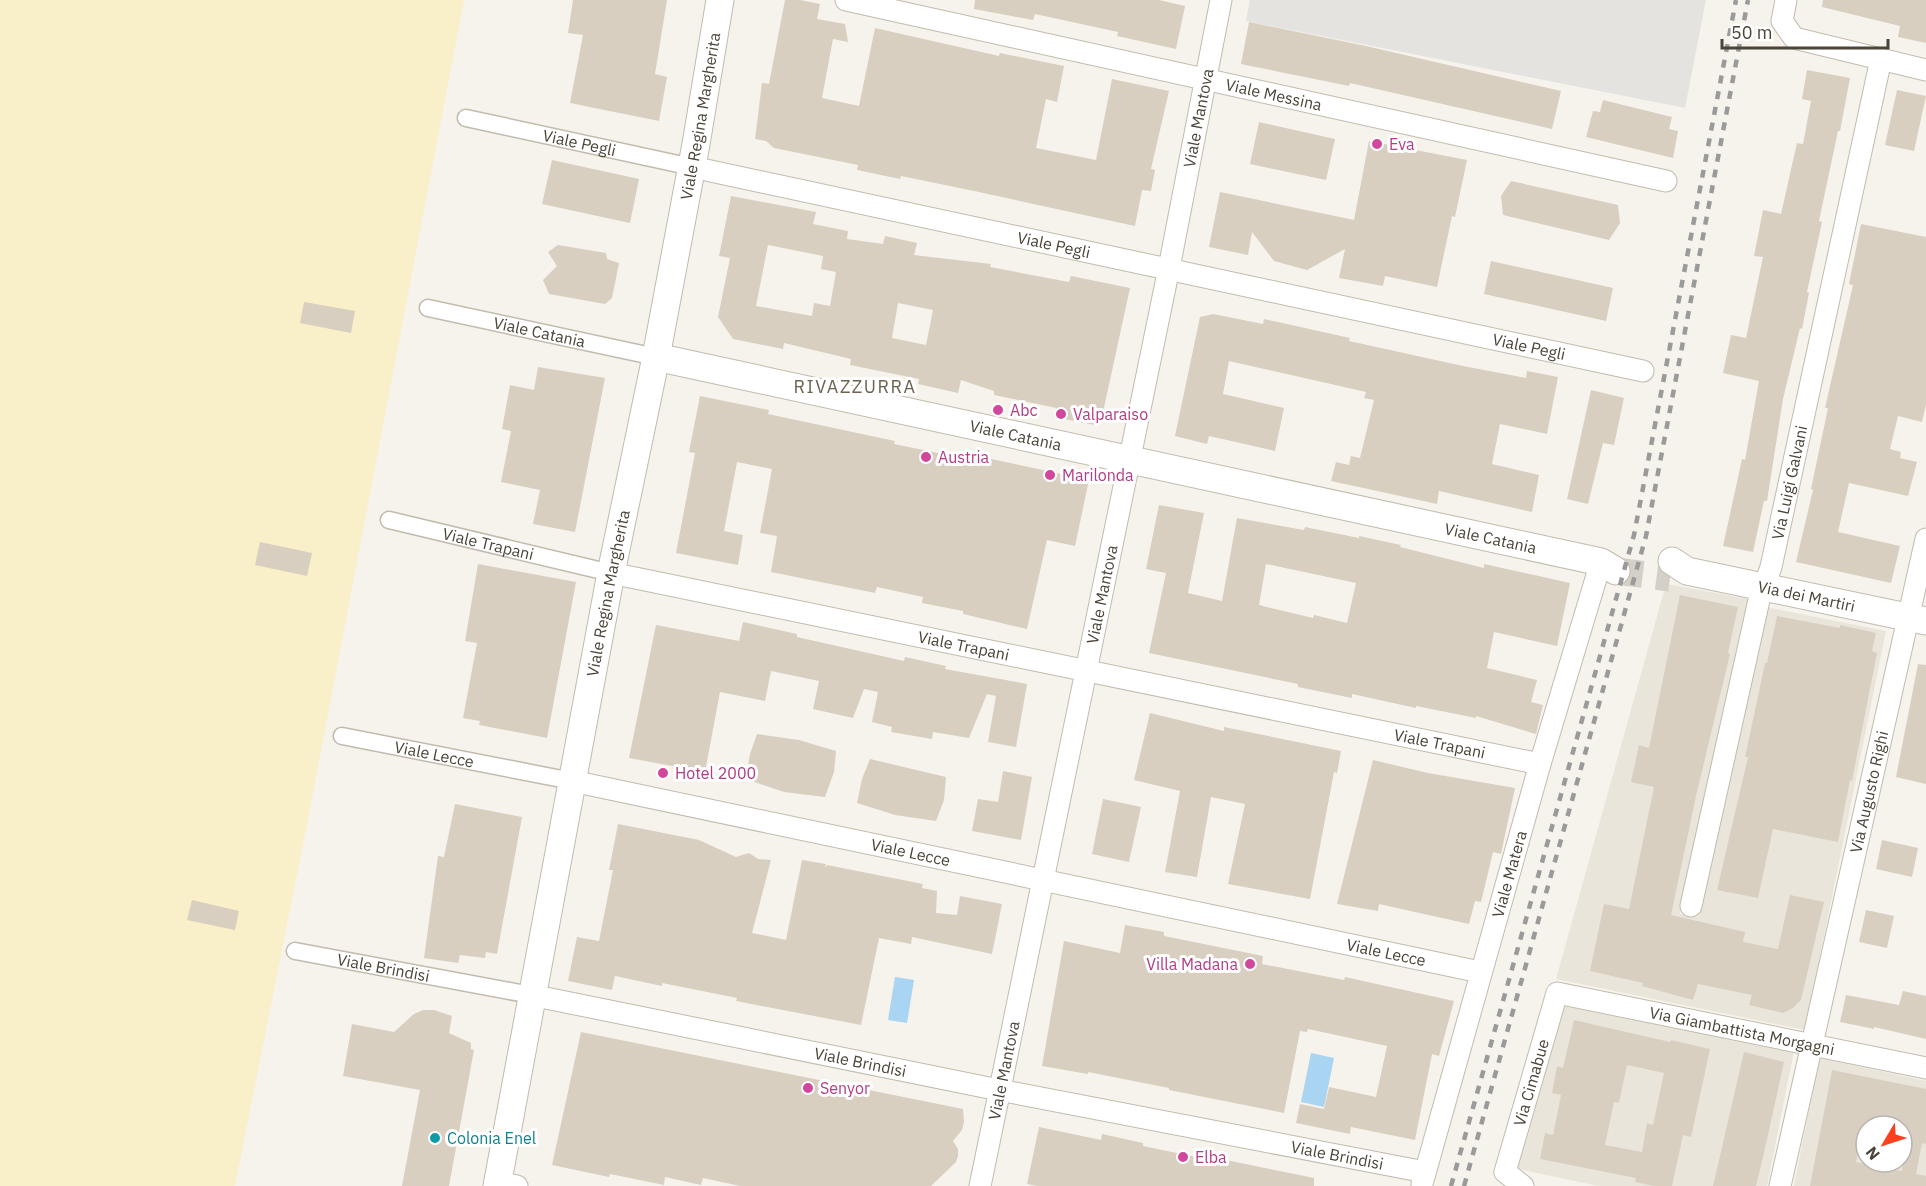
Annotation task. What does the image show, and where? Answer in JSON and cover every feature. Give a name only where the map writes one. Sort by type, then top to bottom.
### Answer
[{"type":"street","name":"Viale Regina Margherita","points":[[504,1185],[531,995],[611,573],[656,357],[692,167],[720,0]]},
{"type":"street","name":"Viale Messina","points":[[846,0],[1666,181]]},
{"type":"street","name":"Viale Mantova","points":[[980,1186],[1221,0]]},
{"type":"street","points":[[1786,0],[1782,21],[1794,38],[1926,70]]},
{"type":"street","name":"Via Luigi Galvani","points":[[1691,906],[1763,587],[1771,567],[1881,59]]},
{"type":"street","name":"Viale Pegli","points":[[466,118],[1643,370]]},
{"type":"street","name":"Viale Catania","points":[[428,308],[1612,562]]},
{"type":"street","name":"Viale Trapani","points":[[389,520],[611,573],[1540,764]]},
{"type":"street","name":"Via Augusto Righi","points":[[1780,1186],[1918,620],[1926,539]]},
{"type":"street","name":"Viale Matera","points":[[1423,1179],[1540,764],[1612,562]]},
{"type":"street","name":"Via dei Martiri","points":[[1676,570],[1918,620]]},
{"type":"street","name":"Viale Lecce","points":[[342,736],[572,781],[1480,972]]},
{"type":"street","name":"Viale Brindisi","points":[[295,951],[531,995],[1423,1179]]},
{"type":"street","name":"Via Giambattista Morgagni","points":[[1557,993],[1926,1068]]},
{"type":"street","name":"Via Cimabue","points":[[1523,1186],[1505,1172],[1557,993]]},
{"type":"shaded area","points":[[1250,0],[1706,0],[1685,108],[1246,21]]},
{"type":"shaded area","points":[[1666,584],[1749,599],[1680,914],[1699,917],[1766,607],[1886,631],[1805,1030],[1556,979]]},
{"type":"shaded area","points":[[1557,1005],[1794,1051],[1767,1186],[1598,1186],[1513,1168]]},
{"type":"shaded area","points":[[1819,1058],[1926,1081],[1926,1186],[1794,1186]]},
{"type":"sand","points":[[0,0],[464,0],[308,819],[235,1186],[0,1186]]},
{"type":"water","points":[[895,977],[914,980],[907,1023],[888,1020]]},
{"type":"water","points":[[1311,1053],[1334,1058],[1324,1107],[1301,1102]]},
{"type":"building","points":[[573,0],[667,0],[655,74],[667,77],[659,121],[570,103],[583,35],[568,33]]},
{"type":"building","points":[[785,0],[820,4],[817,19],[845,24],[848,42],[833,39],[822,98],[859,106],[875,28],[999,56],[1000,53],[1064,66],[1057,102],[1046,99],[1036,148],[1096,160],[1112,79],[1169,91],[1151,169],[1155,170],[1151,191],[1142,190],[1135,226],[901,176],[900,179],[857,170],[858,165],[774,148],[766,141],[755,139],[762,83],[769,84]]},
{"type":"building","points":[[975,0],[1159,0],[1185,6],[1176,49],[1117,36],[1118,32],[1035,14],[1033,20],[974,9]]},
{"type":"building","points":[[1823,0],[1926,0],[1926,43],[1898,37],[1900,26],[1822,7]]},
{"type":"building","points":[[1249,22],[1366,46],[1561,91],[1552,129],[1350,83],[1349,86],[1241,64]]},
{"type":"building","points":[[1807,70],[1850,78],[1819,221],[1822,222],[1807,292],[1809,293],[1802,329],[1800,328],[1783,399],[1767,501],[1764,501],[1753,552],[1723,546],[1742,459],[1745,460],[1759,381],[1723,373],[1731,335],[1746,338],[1763,257],[1754,256],[1763,210],[1781,214],[1797,143],[1803,144],[1811,101],[1802,99]]},
{"type":"building","points":[[1897,90],[1926,96],[1914,151],[1885,145]]},
{"type":"building","points":[[1603,100],[1672,117],[1669,129],[1678,131],[1673,158],[1586,137],[1593,111],[1600,112]]},
{"type":"building","points":[[1259,122],[1335,139],[1326,180],[1250,164]]},
{"type":"building","points":[[1369,141],[1467,160],[1437,287],[1385,276],[1383,286],[1339,278],[1345,249],[1307,270],[1274,261],[1252,232],[1248,255],[1209,247],[1220,192],[1354,220]]},
{"type":"building","points":[[552,160],[639,179],[630,223],[542,204]]},
{"type":"building","points":[[1511,181],[1618,205],[1620,223],[1609,240],[1503,215],[1501,196]]},
{"type":"building","points":[[731,196],[816,212],[813,224],[848,231],[847,239],[883,244],[885,236],[917,243],[914,255],[991,264],[990,267],[1069,282],[1071,276],[1130,288],[1100,426],[1054,417],[1056,408],[994,395],[994,391],[961,380],[958,393],[918,384],[919,379],[850,365],[851,359],[784,343],[783,349],[733,339],[718,317],[730,258],[719,256]],"holes":[[[768,245],[823,256],[821,269],[836,272],[830,306],[814,303],[812,316],[756,306]],[[898,303],[933,310],[926,345],[892,338]]]},
{"type":"building","points":[[1861,224],[1926,237],[1926,404],[1922,422],[1898,416],[1890,449],[1901,452],[1900,458],[1917,462],[1908,496],[1849,483],[1838,532],[1900,546],[1891,583],[1796,562],[1813,490],[1811,489],[1828,408],[1825,408],[1853,285],[1849,284]]},
{"type":"building","points":[[558,245],[606,253],[607,259],[619,263],[612,298],[605,304],[549,294],[543,280],[557,266],[548,252]]},
{"type":"building","points":[[1491,261],[1613,288],[1606,321],[1484,294]]},
{"type":"building","points":[[304,302],[355,311],[351,333],[300,323]]},
{"type":"building","points":[[1213,314],[1263,324],[1264,319],[1350,338],[1349,341],[1526,378],[1527,371],[1558,377],[1547,434],[1500,424],[1492,464],[1539,475],[1532,512],[1439,491],[1437,504],[1331,481],[1336,462],[1349,465],[1351,456],[1360,458],[1374,400],[1364,398],[1366,392],[1229,361],[1223,394],[1284,408],[1275,451],[1209,436],[1207,444],[1175,436],[1200,317]]},
{"type":"building","points":[[538,367],[605,378],[575,532],[533,524],[540,490],[501,482],[511,431],[502,429],[510,385],[534,390]]},
{"type":"building","points":[[1591,390],[1624,398],[1614,445],[1603,443],[1588,504],[1567,499]]},
{"type":"building","points":[[700,396],[769,410],[768,414],[895,441],[894,444],[977,461],[978,456],[1089,480],[1075,546],[1047,540],[1027,629],[963,614],[963,611],[922,603],[923,597],[877,587],[875,593],[771,572],[777,536],[760,533],[772,469],[737,462],[724,531],[743,535],[738,565],[676,553],[695,453],[689,452]]},
{"type":"building","points":[[1159,505],[1204,513],[1188,593],[1222,601],[1237,518],[1304,530],[1305,527],[1359,538],[1359,536],[1484,568],[1484,564],[1570,583],[1557,646],[1494,632],[1487,668],[1537,680],[1531,702],[1543,705],[1536,734],[1476,716],[1476,718],[1416,706],[1416,708],[1352,694],[1352,698],[1298,687],[1298,684],[1149,653],[1166,573],[1146,569]],"holes":[[[1266,564],[1356,583],[1347,623],[1314,615],[1313,618],[1259,605]]]},
{"type":"building","points":[[260,542],[312,553],[307,576],[255,565]]},
{"type":"building","points":[[478,564],[576,582],[547,738],[479,725],[480,721],[463,718],[477,643],[465,641]]},
{"type":"building","points":[[1680,595],[1738,607],[1728,653],[1730,654],[1696,796],[1671,915],[1745,932],[1743,942],[1778,949],[1790,895],[1824,902],[1801,1000],[1793,1008],[1783,1013],[1749,1005],[1752,995],[1698,984],[1693,1000],[1642,986],[1643,983],[1590,971],[1604,904],[1629,909],[1654,787],[1631,782],[1639,745],[1649,748]]},
{"type":"building","points":[[1777,616],[1876,633],[1872,651],[1877,653],[1838,842],[1773,829],[1758,898],[1717,890],[1748,757],[1745,757]]},
{"type":"building","points":[[743,622],[797,634],[797,637],[904,661],[905,657],[946,666],[945,669],[1027,684],[1016,747],[988,742],[996,696],[987,694],[969,738],[933,732],[932,739],[891,732],[892,727],[872,722],[878,692],[864,689],[853,718],[813,709],[819,681],[771,671],[765,701],[720,692],[705,772],[629,758],[656,625],[739,641]]},
{"type":"building","points":[[1918,664],[1926,665],[1926,784],[1896,777]]},
{"type":"building","points":[[1150,713],[1224,731],[1224,727],[1341,751],[1337,773],[1334,772],[1310,899],[1228,884],[1245,804],[1211,797],[1197,877],[1165,872],[1180,791],[1134,780]]},
{"type":"building","points":[[757,734],[799,740],[836,751],[834,772],[825,797],[784,792],[746,779],[750,754]]},
{"type":"building","points":[[870,759],[946,777],[944,800],[936,821],[895,815],[857,803],[862,779]]},
{"type":"building","points":[[1373,760],[1428,773],[1515,788],[1501,854],[1493,852],[1481,902],[1475,901],[1469,924],[1379,904],[1378,911],[1337,904]]},
{"type":"building","points":[[1003,771],[1032,777],[1021,840],[972,831],[978,799],[998,802]]},
{"type":"building","points":[[1103,799],[1141,807],[1129,862],[1092,854]]},
{"type":"building","points":[[455,804],[522,817],[497,954],[486,952],[485,958],[460,955],[458,963],[424,958],[438,856],[444,857]]},
{"type":"building","points":[[618,824],[699,840],[736,857],[749,853],[758,859],[771,860],[752,933],[786,940],[802,860],[826,864],[825,868],[827,865],[923,884],[922,888],[937,891],[936,913],[957,915],[960,896],[1002,904],[992,954],[912,937],[911,944],[879,938],[861,1025],[736,1001],[737,998],[662,983],[662,986],[615,976],[612,990],[568,981],[577,937],[599,941],[613,870],[609,870]]},
{"type":"building","points":[[1882,840],[1918,848],[1912,877],[1876,869]]},
{"type":"building","points":[[192,900],[239,911],[235,930],[187,920]]},
{"type":"building","points":[[1866,910],[1894,916],[1887,948],[1859,942]]},
{"type":"building","points":[[1125,925],[1164,932],[1164,936],[1263,956],[1262,964],[1344,980],[1345,977],[1454,1001],[1439,1056],[1432,1054],[1415,1140],[1351,1127],[1350,1134],[1296,1123],[1300,1104],[1324,1109],[1329,1087],[1376,1097],[1387,1046],[1308,1029],[1307,1032],[1300,1031],[1284,1113],[1088,1072],[1088,1074],[1042,1066],[1064,941],[1120,953]]},
{"type":"building","points":[[1903,991],[1926,996],[1926,1039],[1840,1022],[1846,995],[1899,1005]]},
{"type":"building","name":"Colonia Enel","points":[[423,1010],[434,1010],[452,1016],[449,1033],[471,1043],[471,1049],[474,1050],[449,1186],[402,1186],[420,1090],[343,1076],[352,1024],[394,1032],[414,1014]]},
{"type":"building","points":[[1574,1020],[1710,1049],[1691,1137],[1683,1135],[1672,1186],[1654,1186],[1635,1182],[1636,1178],[1540,1159],[1545,1133],[1553,1135],[1561,1095],[1552,1093],[1557,1066],[1563,1068]],"holes":[[[1627,1065],[1664,1073],[1653,1125],[1647,1123],[1642,1152],[1605,1145],[1614,1102],[1619,1103]]]},
{"type":"building","points":[[581,1032],[963,1109],[962,1130],[953,1141],[958,1149],[956,1162],[931,1186],[740,1186],[703,1178],[701,1185],[665,1177],[664,1185],[552,1165]]},
{"type":"building","points":[[1744,1052],[1784,1062],[1764,1153],[1756,1186],[1713,1186]]},
{"type":"building","points":[[1832,1070],[1926,1089],[1926,1144],[1922,1143],[1916,1174],[1926,1176],[1926,1186],[1810,1186]]},
{"type":"building","points":[[1039,1127],[1101,1140],[1102,1134],[1143,1143],[1143,1146],[1314,1178],[1314,1186],[1037,1186],[1027,1184]]},
{"type":"tunnel","points":[[1616,571],[1670,578]]},
{"type":"railway","points":[[1451,1186],[1634,535],[1736,0]]},
{"type":"railway","points":[[1464,1186],[1646,536],[1748,0]]},
{"type":"place","name":"Eva","points":[[1377,144]]},
{"type":"place","name":"Abc","points":[[998,410]]},
{"type":"place","name":"Valparaiso","points":[[1061,414]]},
{"type":"place","name":"Austria","points":[[926,457]]},
{"type":"place","name":"Marilonda","points":[[1050,475]]},
{"type":"place","name":"Hotel 2000","points":[[663,773]]},
{"type":"place","name":"Villa Madana","points":[[1250,964]]},
{"type":"place","name":"Senyor","points":[[808,1088]]},
{"type":"place","name":"Colonia Enel","points":[[435,1138]]},
{"type":"place","name":"Elba","points":[[1183,1157]]},
{"type":"district","name":"RIVAZZURRA","points":[[855,386]]}]
